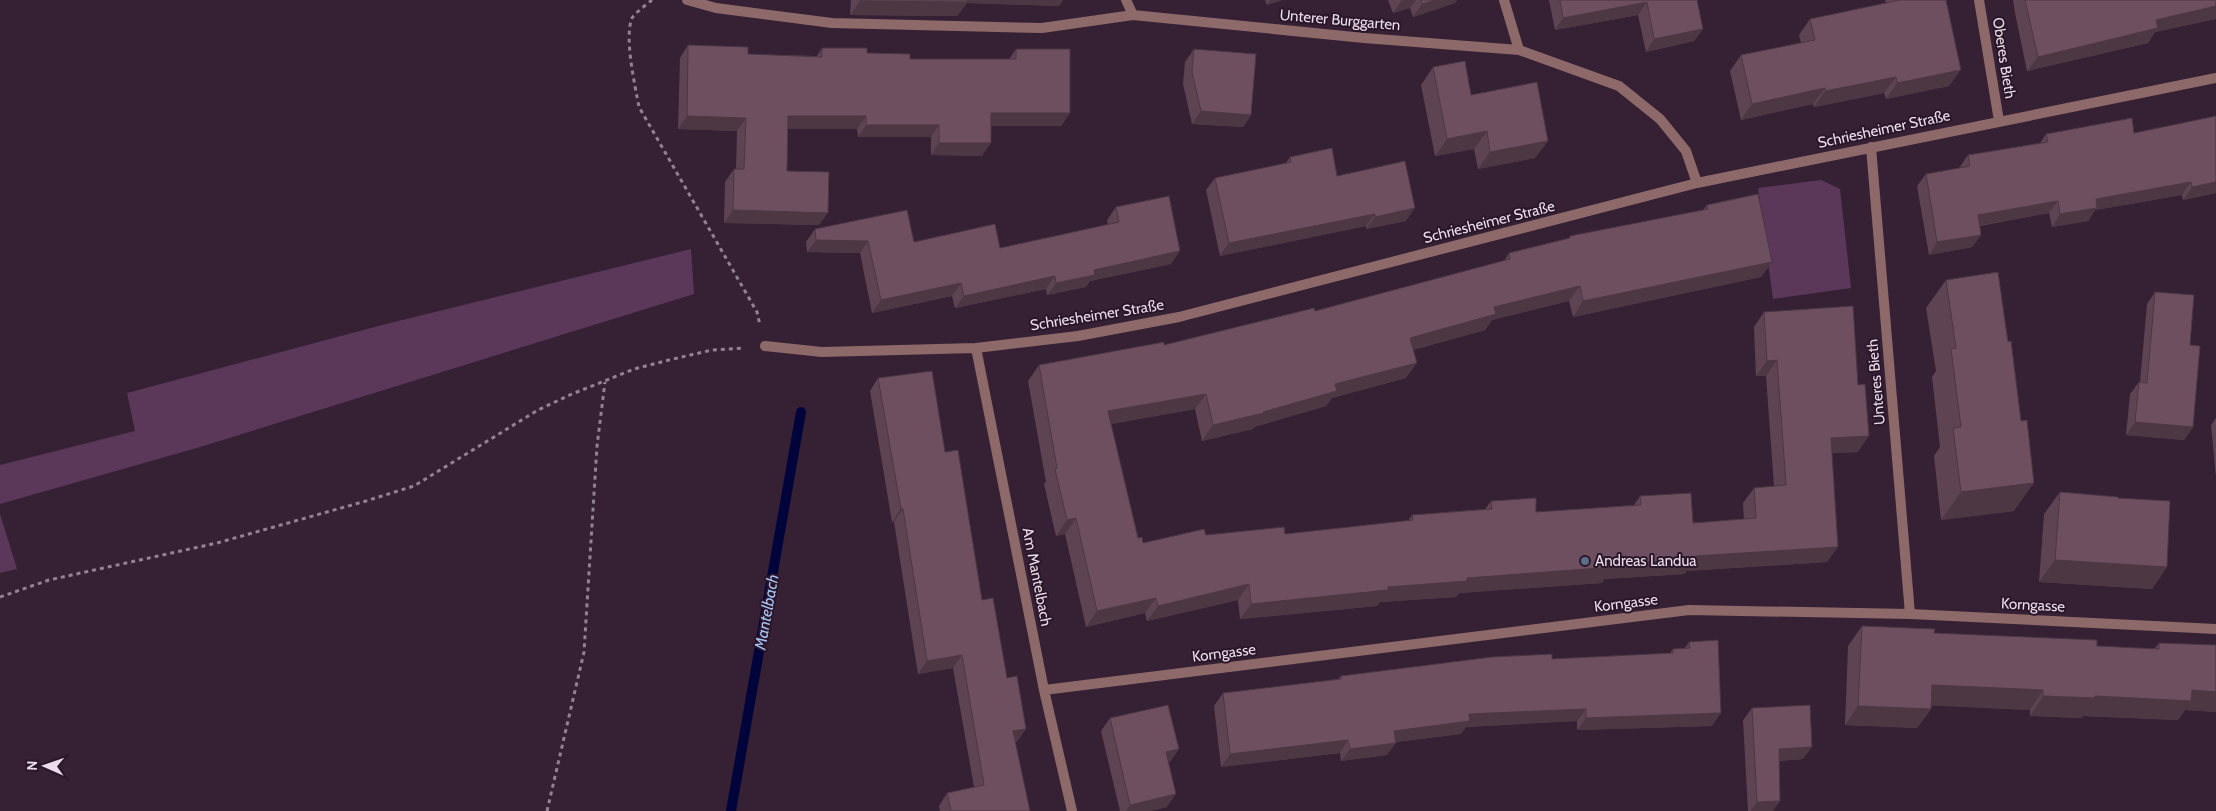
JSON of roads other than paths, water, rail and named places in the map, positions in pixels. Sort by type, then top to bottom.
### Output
[{"type":"street","name":"Unterer Burggarten","points":[[688,0],[716,8],[832,23],[1042,28],[1133,15],[1364,38],[1519,50],[1619,86],[1660,119],[1686,151],[1697,183]]},
{"type":"street","points":[[1126,0],[1133,15]]},
{"type":"street","points":[[1504,0],[1519,50]]},
{"type":"street","name":"Oberes Bieth","points":[[1979,0],[1999,121]]},
{"type":"street","name":"Schriesheimer Straße","points":[[765,346],[822,352],[976,348],[1078,336],[1179,317],[1697,183],[2216,78]]},
{"type":"street","name":"Unteres Bieth","points":[[1872,147],[1910,614]]},
{"type":"street","name":"Am Mantelbach","points":[[976,348],[1044,690],[1072,811]]},
{"type":"street","name":"Korngasse","points":[[1044,690],[1689,610],[1910,614],[2216,629]]},
{"type":"waterway","name":"Mantelbach","points":[[731,811],[801,412]]},
{"type":"place","name":"Andreas Landua","points":[[1585,561]]}]
